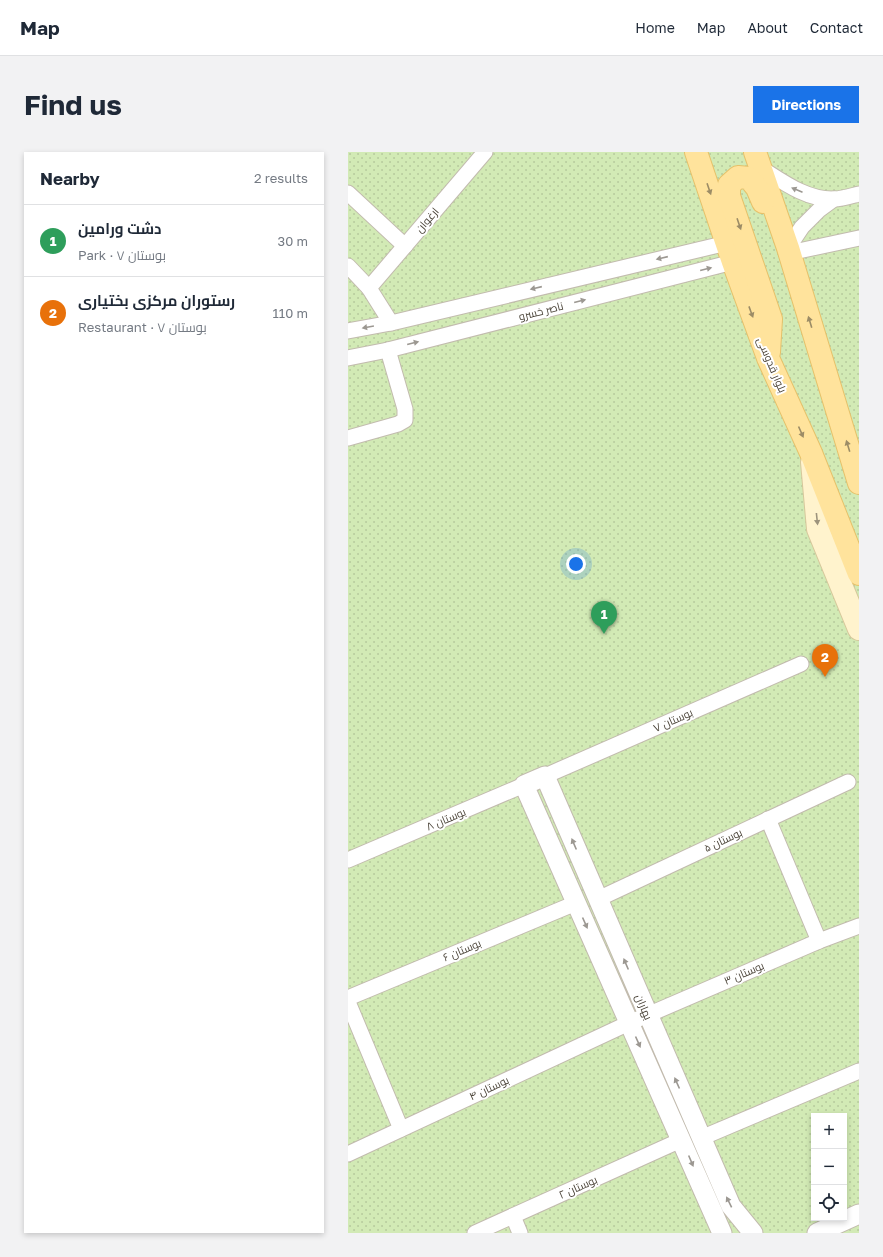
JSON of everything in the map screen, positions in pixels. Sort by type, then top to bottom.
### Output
[{"type":"main road","name":"بلوار قدوسی","points":[[696,152],[768,358],[811,453],[859,574]]},
{"type":"main road","points":[[758,160],[788,251],[858,479]]},
{"type":"main road","points":[[768,358],[772,319],[729,196],[729,185],[738,177],[749,178],[757,188],[770,220],[780,226]]},
{"type":"main road","points":[[811,453],[818,529],[859,629]]},
{"type":"street","name":"ارغوان","points":[[369,288],[485,152]]},
{"type":"street","points":[[758,160],[788,186],[811,196],[834,199],[859,194]]},
{"type":"street","points":[[348,192],[405,246]]},
{"type":"street","points":[[788,251],[802,227],[819,210],[834,199]]},
{"type":"street","points":[[788,251],[859,238]]},
{"type":"street","name":"ناصر خسرو","points":[[348,331],[730,252]]},
{"type":"street","name":"ناصر خسرو","points":[[348,358],[388,350],[730,252]]},
{"type":"street","points":[[348,266],[369,288],[391,323]]},
{"type":"street","points":[[348,438],[398,424],[405,420],[405,409],[388,350]]},
{"type":"street","name":"بوستان ۷","points":[[545,776],[801,664]]},
{"type":"street","name":"بوستان ۸","points":[[348,860],[545,776]]},
{"type":"street","name":"بهاران","points":[[545,776],[731,1206],[753,1233]]},
{"type":"street","name":"بوستان ۵","points":[[598,899],[848,782]]},
{"type":"street","name":"بهاران","points":[[524,785],[722,1233]]},
{"type":"street","points":[[768,819],[819,941]]},
{"type":"street","name":"بوستان ۶","points":[[348,998],[576,903]]},
{"type":"street","name":"بوستان ۳","points":[[629,1022],[819,941],[859,926]]},
{"type":"street","points":[[348,1002],[401,1129]]},
{"type":"street","name":"بوستان ۴","points":[[348,1154],[629,1022]]},
{"type":"street","points":[[701,1138],[859,1070]]},
{"type":"street","name":"بوستان ۲","points":[[475,1233],[681,1140]]},
{"type":"street","points":[[817,1233],[859,1214]]},
{"type":"street","points":[[513,1216],[520,1233]]},
{"type":"green space","points":[[348,152],[859,152],[859,1233],[348,1233]]},
{"type":"place","name":"دشت ورامین","points":[[604,634]]},
{"type":"place","name":"رستوران مرکزی بختیاری","points":[[825,677]]}]
